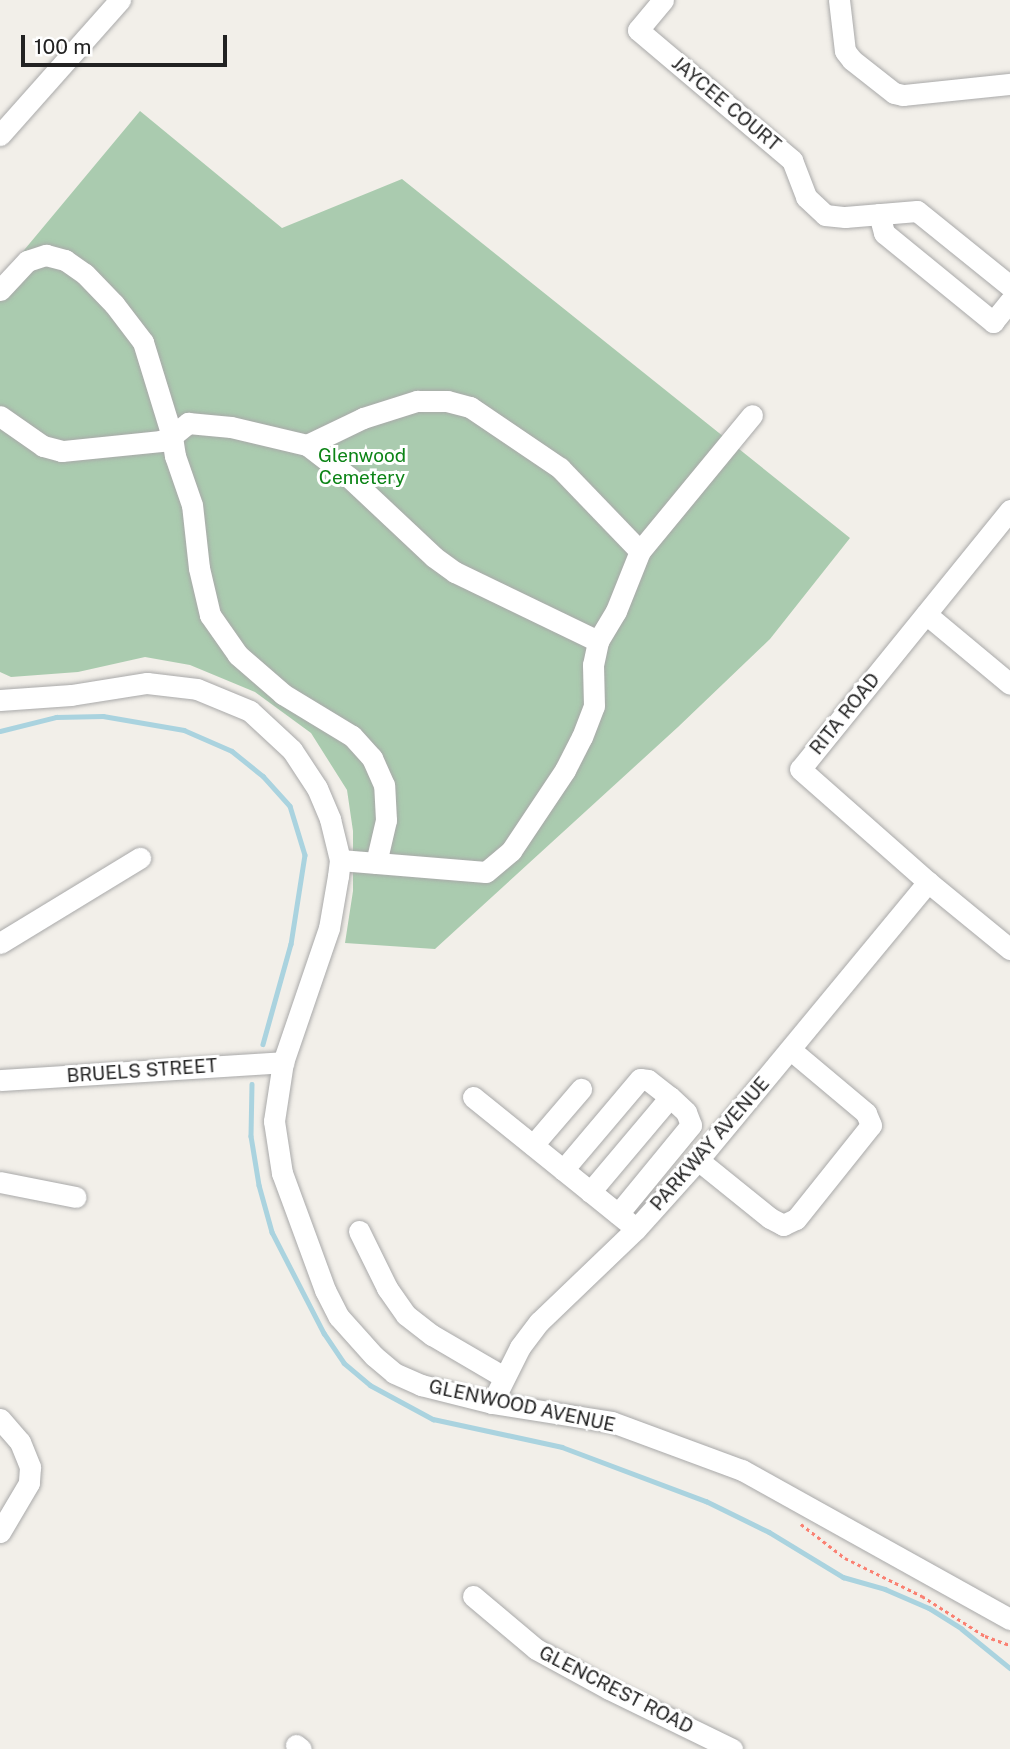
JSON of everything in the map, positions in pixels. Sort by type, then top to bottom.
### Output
[{"type":"street","points":[[0,135],[120,0]]},
{"type":"street","name":"JAYCEE COURT","points":[[663,0],[638,30],[792,160],[806,197],[825,215],[845,217],[917,211],[1010,286]]},
{"type":"street","points":[[839,0],[845,51],[862,69],[894,93],[904,95],[1010,84]]},
{"type":"street","points":[[880,214],[884,233],[993,322],[1010,301]]},
{"type":"street","points":[[0,290],[27,261],[46,255],[65,260],[85,274],[114,304],[144,342],[172,436],[175,456],[192,505],[199,568],[210,615],[238,655],[283,694],[352,736],[372,758],[384,785],[386,820],[376,863]]},
{"type":"street","points":[[307,445],[363,418],[418,401],[447,401],[470,407],[561,468],[639,551]]},
{"type":"street","points":[[340,860],[486,872],[511,851],[565,769],[582,737],[594,706],[593,665],[598,641],[616,611],[639,551],[752,415]]},
{"type":"street","points":[[0,416],[43,446],[62,451],[161,440],[172,436],[188,423],[231,427],[307,445],[350,478],[434,557],[455,572],[598,641]]},
{"type":"street","name":"RITA ROAD","points":[[1010,510],[800,769],[928,882],[1010,949]]},
{"type":"street","points":[[926,614],[1010,684]]},
{"type":"street","name":"GLENWOOD AVENUE","points":[[0,700],[71,695],[147,683],[197,689],[250,711],[292,750],[317,788],[330,819],[340,860],[329,928],[284,1062],[274,1121],[282,1172],[325,1290],[339,1317],[356,1339],[394,1373],[421,1385],[492,1403],[612,1422],[742,1470],[1010,1619]]},
{"type":"street","points":[[0,943],[140,858]]},
{"type":"street","name":"PARKWAY AVENUE","points":[[492,1403],[520,1347],[539,1322],[636,1229],[698,1160],[928,882]]},
{"type":"street","points":[[698,1160],[770,1218],[783,1225],[796,1219],[872,1125],[866,1114],[791,1050]]},
{"type":"street","name":"BRUELS STREET","points":[[0,1080],[284,1062]]},
{"type":"street","points":[[563,1170],[640,1079],[648,1080],[670,1097],[686,1112],[691,1125],[618,1214]]},
{"type":"street","points":[[533,1145],[581,1089]]},
{"type":"street","points":[[473,1097],[636,1229]]},
{"type":"street","points":[[590,1192],[670,1097]]},
{"type":"street","points":[[0,1182],[76,1197]]},
{"type":"street","points":[[359,1231],[387,1288],[406,1315],[432,1335],[504,1377]]},
{"type":"street","points":[[0,1419],[20,1442],[30,1467],[29,1483],[0,1532]]},
{"type":"street","name":"GLENCREST ROAD","points":[[473,1595],[536,1649],[609,1689],[732,1749]]},
{"type":"path","points":[[802,1524],[845,1558],[922,1596],[985,1636],[1010,1645]]},
{"type":"green space","name":"Glenwood Cemetery","points":[[140,111],[282,228],[402,179],[850,538],[770,639],[678,727],[435,949],[345,943],[353,891],[353,831],[347,790],[311,733],[255,692],[190,665],[145,657],[78,672],[11,677],[0,672],[0,279]]},
{"type":"waterway","points":[[0,731],[56,717],[103,716],[184,730],[232,751],[263,776],[290,806],[305,855],[291,944],[263,1044]]},
{"type":"waterway","points":[[252,1084],[251,1136],[259,1185],[272,1232],[324,1333],[344,1363],[370,1385],[433,1419],[562,1447],[706,1501],[769,1532],[843,1577],[885,1589],[929,1608],[962,1629],[1010,1668]]}]
